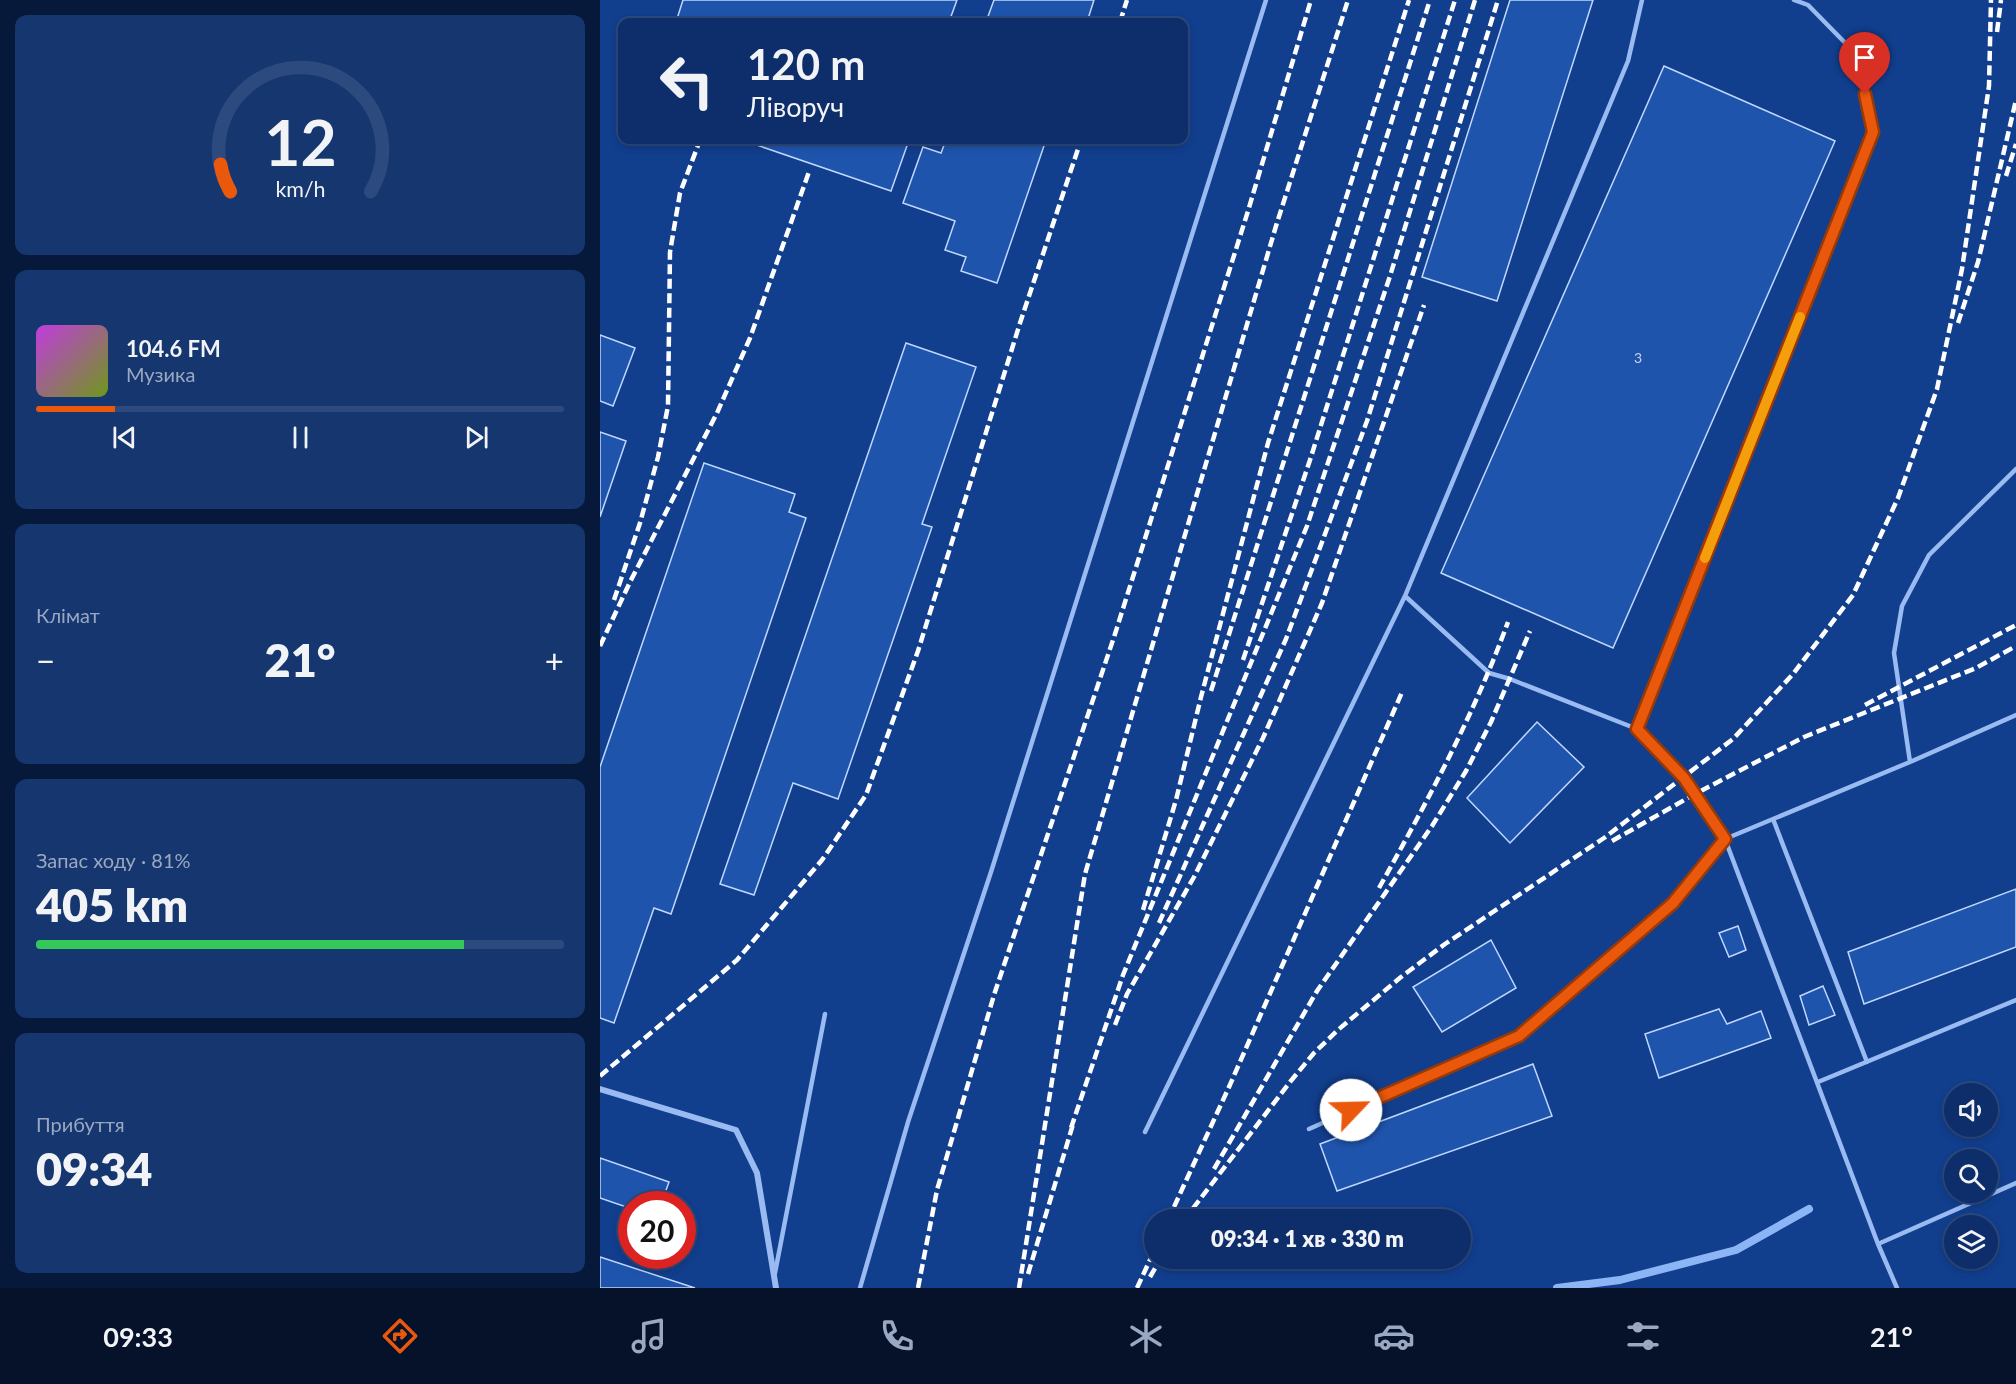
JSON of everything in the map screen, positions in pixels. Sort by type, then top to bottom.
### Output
[{"type":"street","points":[[600,1089],[736,1130],[757,1173],[776,1288]]},
{"type":"lane","points":[[860,1288],[908,1122],[991,872],[1266,0]]},
{"type":"lane","points":[[1145,1132],[1405,596],[1628,61],[1642,0]]},
{"type":"lane","points":[[1637,729],[1873,132],[1857,55],[1809,3],[1794,0]]},
{"type":"lane","points":[[1910,762],[1894,653],[1902,606],[1929,555],[2016,469]]},
{"type":"lane","points":[[1405,596],[1489,672],[1637,729],[1684,778],[1725,839],[1878,1244],[1897,1288]]},
{"type":"lane","points":[[1309,1129],[1519,1036],[1673,903],[1725,839],[2016,715]]},
{"type":"lane","points":[[1773,819],[1867,1062]]},
{"type":"lane","points":[[1818,1082],[2016,1000]]},
{"type":"lane","points":[[775,1275],[825,1014]]},
{"type":"lane","points":[[1878,1244],[2016,1183]]},
{"type":"building","points":[[683,0],[957,0],[950,18],[677,18]]},
{"type":"building","points":[[994,0],[1094,0],[1088,18],[987,18]]},
{"type":"building","points":[[1510,0],[1593,0],[1497,301],[1422,277]]},
{"type":"building","points":[[1664,66],[1835,141],[1613,648],[1441,573]]},
{"type":"building","points":[[754,144],[908,144],[891,191]]},
{"type":"building","points":[[944,144],[1045,144],[997,283],[961,271],[966,257],[945,250],[955,221],[903,203],[923,147],[941,153]]},
{"type":"building","points":[[600,335],[635,348],[613,406],[600,401]]},
{"type":"building","points":[[906,343],[976,367],[922,524],[932,527],[838,799],[793,783],[754,895],[720,884]]},
{"type":"building","points":[[600,432],[626,441],[600,517]]},
{"type":"building","points":[[704,463],[795,494],[789,512],[806,518],[671,914],[654,908],[614,1023],[600,1018],[600,767]]},
{"type":"building","points":[[1537,722],[1584,767],[1510,843],[1467,798]]},
{"type":"building","points":[[2016,889],[2016,947],[1864,1004],[1848,952]]},
{"type":"building","points":[[1738,926],[1746,950],[1729,957],[1719,933]]},
{"type":"building","points":[[1491,940],[1516,988],[1442,1032],[1413,987]]},
{"type":"building","points":[[1823,986],[1835,1015],[1809,1025],[1800,996]]},
{"type":"building","points":[[1719,1009],[1727,1024],[1761,1011],[1771,1038],[1659,1078],[1645,1034]]},
{"type":"building","points":[[1533,1064],[1552,1116],[1337,1191],[1320,1144]]},
{"type":"building","points":[[600,1158],[669,1182],[666,1191],[618,1191],[618,1204],[600,1198]]},
{"type":"building","points":[[600,1257],[618,1263],[618,1269],[637,1269],[695,1288],[600,1288]]},
{"type":"waterway","points":[[1557,1288],[1620,1280],[1736,1250],[1809,1209]]},
{"type":"railway","points":[[1121,18],[1127,0]]},
{"type":"railway","points":[[918,1288],[937,1190],[994,995],[1115,634],[1248,211],[1311,0]]},
{"type":"railway","points":[[1019,1288],[1085,874],[1276,226],[1348,0]]},
{"type":"railway","points":[[1143,910],[1176,800],[1268,443],[1409,0]]},
{"type":"railway","points":[[1211,691],[1430,0]]},
{"type":"railway","points":[[1243,660],[1310,460],[1455,0]]},
{"type":"railway","points":[[1071,1128],[1123,975],[1307,526],[1390,276],[1475,0]]},
{"type":"railway","points":[[1159,923],[1286,639],[1367,421],[1498,0]]},
{"type":"railway","points":[[1192,1209],[1290,1082],[1314,1053],[1339,1029],[1445,944],[1604,838],[1733,739],[1793,674],[1853,595],[1898,498],[1937,389],[1962,269],[1989,86],[1991,0]]},
{"type":"railway","points":[[1997,32],[2001,0]]},
{"type":"railway","points":[[1958,323],[1978,262],[2016,100]]},
{"type":"railway","points":[[614,600],[640,523],[658,457],[668,406],[670,252],[680,193],[698,144]]},
{"type":"railway","points":[[600,1076],[737,960],[822,860],[866,795],[918,651],[1020,323],[1080,144]]},
{"type":"railway","points":[[2006,176],[2016,144]]},
{"type":"railway","points":[[600,646],[630,582],[717,413],[750,338],[810,169]]},
{"type":"railway","points":[[1115,1025],[1127,994],[1194,877],[1263,738],[1322,603],[1424,305]]},
{"type":"railway","points":[[1379,888],[1432,791],[1465,724],[1508,622]]},
{"type":"railway","points":[[1865,705],[2016,625]]},
{"type":"railway","points":[[1214,1169],[1317,991],[1432,826],[1466,771],[1491,722],[1530,631]]},
{"type":"railway","points":[[1612,841],[1804,737],[1976,668],[2016,646]]},
{"type":"railway","points":[[1173,1209],[1403,690]]},
{"type":"railway","points":[[1028,1274],[1074,1121]]},
{"type":"railway","points":[[1137,1288],[1146,1269]]},
{"type":"railway","points":[[1150,1277],[1155,1269]]},
{"type":"slow traffic","points":[[1705,558],[1800,317]]},
{"type":"route","points":[[1351,1110],[1519,1036],[1673,903],[1725,839],[1684,778],[1637,729],[1873,132],[1865,94]]}]
